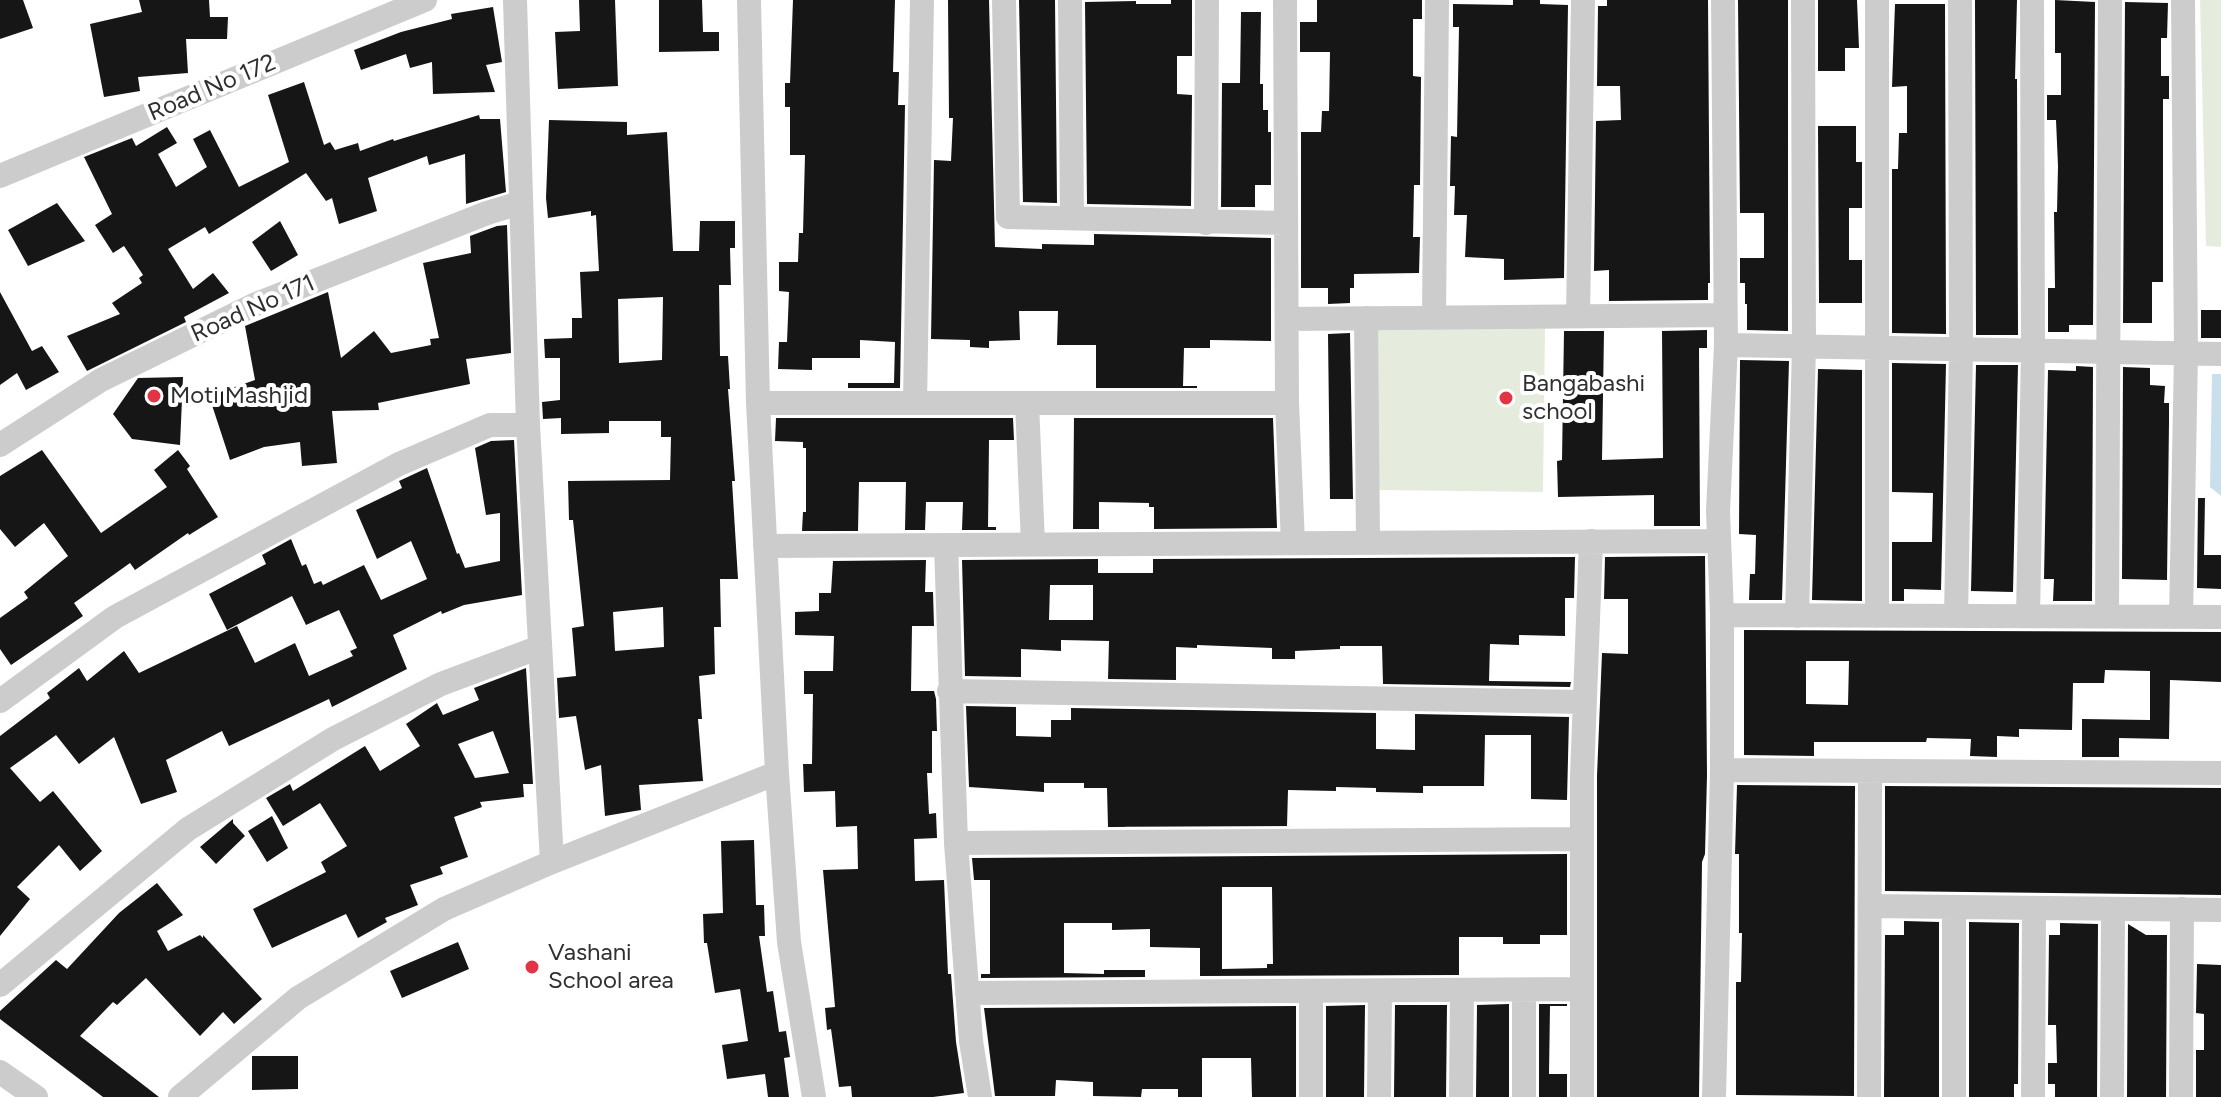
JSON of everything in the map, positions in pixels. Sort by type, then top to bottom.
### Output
[{"type":"street","points":[[363,26],[367,0]]},
{"type":"street","name":"Road No 172","points":[[0,176],[425,0]]},
{"type":"street","points":[[515,0],[528,425],[552,862]]},
{"type":"street","points":[[749,0],[758,403],[777,773],[789,942],[814,1097]]},
{"type":"street","points":[[915,403],[922,0]]},
{"type":"street","points":[[1004,0],[1008,217],[1286,223]]},
{"type":"street","points":[[1070,0],[1072,218]]},
{"type":"street","points":[[1206,223],[1207,0]]},
{"type":"street","points":[[1285,0],[1287,403],[1293,543]]},
{"type":"street","points":[[1434,317],[1437,0]]},
{"type":"street","points":[[1578,316],[1583,0]]},
{"type":"street","points":[[1714,1097],[1722,770],[1718,511],[1726,345],[1723,0]]},
{"type":"street","points":[[1797,616],[1804,346],[1803,0]]},
{"type":"street","points":[[1877,0],[1877,616]]},
{"type":"street","points":[[1956,616],[1961,350],[1960,0]]},
{"type":"street","points":[[2028,616],[2033,351],[2032,0]]},
{"type":"street","points":[[2107,616],[2110,0]]},
{"type":"street","points":[[2181,617],[2186,353],[2183,0]]},
{"type":"street","name":"Road No 171","points":[[0,445],[101,380],[254,305],[487,213],[520,203]]},
{"type":"street","points":[[1287,319],[1725,315]]},
{"type":"street","points":[[1366,318],[1368,542]]},
{"type":"street","points":[[1726,345],[2221,354]]},
{"type":"street","points":[[758,403],[1287,403]]},
{"type":"street","points":[[1027,403],[1033,544]]},
{"type":"street","points":[[0,701],[115,617],[399,464],[490,425],[528,425]]},
{"type":"street","points":[[1582,1097],[1583,702],[1591,541]]},
{"type":"street","points":[[765,546],[1719,541]]},
{"type":"street","points":[[946,545],[956,843],[971,1041],[980,1097]]},
{"type":"street","points":[[1722,615],[2221,617]]},
{"type":"street","points":[[0,985],[188,829],[333,739],[427,691],[540,647]]},
{"type":"street","points":[[949,691],[1583,702]]},
{"type":"street","points":[[1722,770],[2221,773]]},
{"type":"street","points":[[180,1097],[298,998],[444,909],[552,862],[777,773]]},
{"type":"street","points":[[1869,1097],[1870,780]]},
{"type":"street","points":[[956,843],[1582,839]]},
{"type":"street","points":[[1870,906],[2221,910]]},
{"type":"street","points":[[1954,907],[1954,1097]]},
{"type":"street","points":[[2033,1097],[2034,909]]},
{"type":"street","points":[[2112,1097],[2113,909]]},
{"type":"street","points":[[2181,1097],[2182,909]]},
{"type":"street","points":[[967,993],[1582,989]]},
{"type":"street","points":[[1461,1097],[1462,990]]},
{"type":"street","points":[[1524,990],[1524,1097]]},
{"type":"street","points":[[1311,991],[1311,1097]]},
{"type":"street","points":[[1379,1097],[1380,991]]},
{"type":"street","points":[[0,1072],[36,1097]]},
{"type":"green space","points":[[2200,0],[2221,0],[2221,247],[2206,246]]},
{"type":"green space","points":[[1376,325],[1545,327],[1543,492],[1374,490]]},
{"type":"water","points":[[2212,374],[2221,374],[2221,496],[2210,487]]},
{"type":"building","points":[[0,0],[23,0],[33,28],[0,39]]},
{"type":"building","points":[[139,0],[209,0],[210,17],[228,17],[227,39],[186,39],[188,73],[138,77],[140,91],[104,97],[90,24],[142,12]]},
{"type":"building","points":[[579,0],[615,0],[618,86],[558,89],[555,32],[580,31]]},
{"type":"building","points":[[659,0],[702,0],[703,32],[719,32],[719,51],[659,52]]},
{"type":"building","points":[[793,0],[895,0],[893,72],[899,72],[898,105],[905,105],[900,388],[848,388],[848,383],[894,383],[895,342],[860,340],[860,358],[812,358],[812,370],[778,369],[779,342],[787,342],[789,292],[779,291],[779,262],[798,262],[799,233],[803,233],[805,155],[790,155],[790,107],[785,107],[785,83],[790,83]]},
{"type":"building","points":[[948,0],[989,0],[995,247],[1042,249],[1042,244],[1094,245],[1094,234],[1271,238],[1271,341],[1210,340],[1210,348],[1184,348],[1183,386],[1197,388],[1096,388],[1096,345],[1057,345],[1058,311],[1019,311],[1020,340],[989,341],[989,348],[970,347],[970,340],[931,339],[934,160],[951,161],[953,118],[949,118]]},
{"type":"building","points":[[1019,0],[1055,0],[1057,203],[1023,202]]},
{"type":"building","points":[[1171,0],[1192,0],[1192,56],[1177,56],[1177,94],[1192,95],[1191,206],[1087,204],[1085,2],[1171,4]]},
{"type":"building","points":[[1317,0],[1422,0],[1422,19],[1413,19],[1413,76],[1421,77],[1420,185],[1414,185],[1413,237],[1420,237],[1419,273],[1354,274],[1350,303],[1328,304],[1328,288],[1301,288],[1301,132],[1321,132],[1322,111],[1329,111],[1330,52],[1300,52],[1300,22],[1317,22]]},
{"type":"building","points":[[1513,0],[1540,0],[1540,4],[1568,5],[1564,278],[1504,280],[1504,259],[1465,257],[1467,215],[1454,215],[1455,186],[1450,186],[1451,136],[1457,137],[1459,27],[1453,27],[1453,4],[1513,5]]},
{"type":"building","points":[[1607,0],[1708,0],[1708,300],[1609,301],[1609,270],[1594,271],[1596,121],[1621,120],[1620,86],[1597,86],[1598,6],[1607,6]]},
{"type":"building","points":[[1738,0],[1788,0],[1788,331],[1747,330],[1745,283],[1740,283],[1740,258],[1764,258],[1764,213],[1740,213]]},
{"type":"building","points":[[1818,0],[1857,0],[1859,48],[1845,48],[1845,71],[1818,71]]},
{"type":"building","points":[[1975,0],[2017,0],[2018,335],[1976,335]]},
{"type":"building","points":[[2055,0],[2095,2],[2093,325],[2069,325],[2069,332],[2048,332],[2048,288],[2055,288],[2054,212],[2057,212],[2058,166],[2056,120],[2047,120],[2047,95],[2061,95],[2061,53],[2055,53]]},
{"type":"building","points":[[2125,2],[2168,3],[2167,38],[2161,38],[2161,76],[2169,76],[2169,99],[2163,99],[2163,282],[2152,282],[2152,323],[2123,323]]},
{"type":"building","points":[[1895,4],[1945,4],[1946,334],[1892,333],[1892,169],[1898,169],[1899,133],[1907,133],[1907,86],[1892,87]]},
{"type":"building","points":[[493,7],[502,62],[486,65],[495,92],[433,94],[432,62],[410,68],[406,54],[361,70],[354,50],[401,32],[452,19],[451,14]]},
{"type":"building","points":[[1241,12],[1261,12],[1260,84],[1263,84],[1263,110],[1268,110],[1268,132],[1271,132],[1271,185],[1255,185],[1255,207],[1221,207],[1222,83],[1240,83]]},
{"type":"building","points":[[304,82],[324,145],[330,142],[335,150],[358,143],[360,151],[479,115],[480,119],[500,119],[506,192],[466,204],[465,154],[429,165],[427,156],[368,178],[377,211],[339,224],[332,198],[326,201],[306,173],[209,234],[205,227],[168,249],[193,289],[213,273],[229,293],[184,317],[186,322],[87,371],[67,336],[120,314],[112,303],[142,283],[139,278],[143,275],[124,246],[113,253],[95,225],[112,214],[84,157],[132,138],[136,146],[167,127],[177,143],[158,154],[176,187],[207,167],[193,139],[210,130],[239,187],[289,162],[268,95]]},
{"type":"building","points":[[549,120],[627,122],[627,135],[667,132],[673,251],[699,251],[700,221],[735,221],[735,248],[730,248],[731,285],[719,285],[720,356],[728,356],[738,579],[720,579],[721,627],[714,627],[715,674],[699,676],[702,719],[698,719],[703,781],[639,785],[641,810],[605,816],[601,765],[585,770],[576,716],[559,718],[557,678],[576,676],[572,628],[584,626],[573,520],[569,520],[568,481],[670,480],[671,437],[661,437],[661,421],[609,421],[609,433],[561,434],[561,418],[543,419],[542,402],[560,400],[560,358],[545,358],[544,339],[572,338],[572,318],[582,318],[580,272],[599,271],[596,215],[591,216],[591,211],[548,218]],"holes":[[[663,297],[662,360],[619,363],[618,299]],[[663,607],[664,647],[615,651],[613,612]]]},
{"type":"building","points":[[1818,126],[1856,126],[1856,162],[1862,162],[1862,208],[1849,208],[1849,260],[1862,260],[1862,303],[1819,303]]},
{"type":"building","points":[[57,203],[85,241],[28,266],[8,230]]},
{"type":"building","points":[[280,221],[298,255],[271,271],[252,242]]},
{"type":"building","points":[[507,225],[511,353],[466,359],[470,384],[378,403],[379,410],[332,411],[337,463],[302,466],[300,442],[264,447],[230,460],[209,396],[255,380],[245,326],[328,292],[341,358],[374,331],[391,353],[431,345],[430,339],[439,338],[423,263],[471,253],[470,236]]},
{"type":"building","points":[[0,292],[32,351],[42,346],[59,372],[26,390],[17,373],[0,385]]},
{"type":"building","points":[[2201,310],[2221,310],[2221,338],[2201,338]]},
{"type":"building","points":[[1707,330],[1707,348],[1699,348],[1700,526],[1654,526],[1654,495],[1558,497],[1557,461],[1562,460],[1564,331],[1604,331],[1602,460],[1663,458],[1662,331]]},
{"type":"building","points":[[1350,333],[1353,499],[1330,499],[1328,334]]},
{"type":"building","points":[[1740,360],[1789,361],[1782,600],[1749,600],[1750,574],[1755,574],[1756,535],[1739,534]]},
{"type":"building","points":[[1892,363],[1946,364],[1941,590],[1904,589],[1904,601],[1892,601],[1892,542],[1932,542],[1933,493],[1892,492]]},
{"type":"building","points":[[1976,365],[2018,365],[2013,592],[1971,591]]},
{"type":"building","points":[[2076,366],[2093,367],[2092,601],[2053,601],[2054,579],[2044,579],[2048,370],[2076,371]]},
{"type":"building","points":[[2123,367],[2150,368],[2150,385],[2165,386],[2164,403],[2169,403],[2167,580],[2122,579]]},
{"type":"building","points":[[1818,369],[1862,370],[1862,601],[1812,600]]},
{"type":"building","name":"Moti Mashjid","points":[[183,377],[180,445],[132,439],[113,414],[138,378]]},
{"type":"building","points":[[776,418],[1013,418],[1014,440],[989,440],[988,527],[996,527],[996,530],[962,530],[963,502],[926,502],[925,530],[905,530],[906,482],[859,482],[858,531],[802,531],[803,512],[806,512],[806,448],[803,448],[803,442],[775,441]]},
{"type":"building","points":[[1074,418],[1273,418],[1277,528],[1154,529],[1154,507],[1149,507],[1149,503],[1099,502],[1099,529],[1073,529]]},
{"type":"building","points":[[514,440],[522,595],[464,605],[442,614],[441,611],[393,635],[407,669],[332,707],[329,699],[229,746],[222,731],[166,760],[177,792],[141,804],[114,737],[79,764],[56,735],[10,768],[40,802],[53,791],[102,851],[80,871],[59,845],[17,887],[30,899],[0,936],[0,736],[50,698],[47,693],[79,668],[87,681],[124,651],[139,673],[237,626],[255,663],[295,643],[309,676],[353,656],[350,651],[357,648],[339,610],[306,625],[292,596],[227,630],[209,594],[266,564],[262,555],[291,539],[302,566],[306,564],[314,584],[321,581],[323,585],[364,565],[381,600],[427,579],[411,541],[377,559],[356,510],[402,488],[399,481],[427,468],[457,554],[465,568],[500,561],[500,513],[486,515],[475,448],[491,441]]},
{"type":"building","points":[[42,450],[101,533],[167,487],[154,470],[178,450],[218,517],[188,533],[135,570],[130,563],[74,603],[83,616],[11,665],[0,649],[0,618],[28,598],[24,592],[68,556],[44,523],[15,547],[0,529],[0,476]]},
{"type":"building","points":[[2198,498],[2205,498],[2204,555],[2221,555],[2221,589],[2197,588]]},
{"type":"building","points":[[1705,556],[1707,775],[1705,854],[1702,862],[1699,1097],[1597,1097],[1597,776],[1602,653],[1628,654],[1628,599],[1604,599],[1605,557]]},
{"type":"building","points":[[1575,557],[1574,598],[1565,598],[1565,636],[1519,635],[1519,645],[1490,644],[1489,681],[1571,682],[1570,687],[1383,684],[1382,646],[1340,646],[1340,649],[1295,651],[1295,659],[1272,659],[1272,648],[1176,647],[1176,680],[1108,679],[1109,641],[1061,640],[1061,651],[1021,649],[1021,677],[965,676],[962,560],[1098,559],[1098,573],[1153,573],[1153,559]],"holes":[[[1050,585],[1093,585],[1093,620],[1049,620]]]},
{"type":"building","points":[[926,560],[925,592],[933,592],[934,626],[912,626],[911,691],[934,691],[936,699],[937,731],[932,731],[932,773],[927,773],[929,814],[936,813],[937,838],[914,839],[915,881],[944,880],[948,974],[951,974],[956,1042],[964,1093],[933,1097],[852,1097],[851,1086],[839,1087],[831,1029],[827,1030],[825,1008],[835,1007],[823,870],[858,869],[857,826],[836,827],[835,791],[804,792],[803,764],[812,764],[813,694],[804,694],[804,671],[833,671],[834,636],[795,635],[795,612],[819,611],[819,593],[831,593],[833,561]]},
{"type":"building","points":[[1744,630],[2221,632],[2221,682],[2170,680],[2169,739],[2119,738],[2119,757],[2082,757],[2082,719],[2150,720],[2150,671],[2105,670],[2104,683],[2073,683],[2072,730],[2019,729],[2019,737],[1997,736],[1997,757],[1970,756],[1971,739],[1927,738],[1926,742],[1814,742],[1814,756],[1744,755]],"holes":[[[1806,661],[1849,661],[1848,705],[1806,704]]]},
{"type":"building","points":[[526,668],[533,784],[523,784],[524,797],[480,802],[482,807],[454,817],[468,857],[440,867],[443,874],[410,885],[418,905],[385,918],[387,922],[358,938],[346,914],[272,948],[253,909],[326,872],[321,862],[347,846],[320,803],[283,826],[266,798],[290,784],[293,791],[365,746],[380,771],[420,746],[406,724],[437,703],[443,715],[479,700],[474,688]],"holes":[[[493,731],[509,773],[475,778],[458,744]]]},
{"type":"building","points":[[966,706],[1016,707],[1016,736],[1051,737],[1051,720],[1071,720],[1071,708],[1376,713],[1376,749],[1415,750],[1415,714],[1569,717],[1567,800],[1531,799],[1531,735],[1485,735],[1484,786],[1423,786],[1423,793],[1336,787],[1336,791],[1288,790],[1287,826],[1299,826],[1108,827],[1107,788],[1084,788],[1084,783],[1044,783],[1044,792],[969,787]]},
{"type":"building","points":[[1737,785],[1855,786],[1854,1096],[1736,1095],[1736,982],[1741,982],[1742,933],[1739,933],[1739,854],[1735,854]]},
{"type":"building","points":[[1885,786],[2221,788],[2221,895],[1885,891]]},
{"type":"building","points":[[272,816],[288,848],[267,862],[248,831]]},
{"type":"building","points":[[233,819],[245,836],[216,864],[200,847]]},
{"type":"building","points":[[754,840],[756,905],[764,905],[765,936],[759,936],[767,992],[773,991],[779,1032],[786,1031],[790,1057],[784,1058],[789,1097],[768,1097],[765,1074],[727,1079],[722,1045],[748,1041],[740,989],[715,993],[707,943],[704,943],[703,914],[723,913],[721,841]]},
{"type":"building","points":[[1567,854],[1567,935],[1540,935],[1540,944],[1503,944],[1503,937],[1459,937],[1459,975],[1200,976],[1200,948],[1150,947],[1150,929],[1112,930],[1112,923],[1064,923],[1064,973],[1104,974],[1104,970],[1145,970],[1145,977],[981,978],[981,974],[990,974],[990,880],[974,880],[972,858]],"holes":[[[1222,887],[1272,887],[1273,964],[1267,964],[1267,968],[1222,969]]]},
{"type":"building","points":[[157,883],[183,915],[157,931],[168,951],[200,935],[203,938],[203,935],[262,999],[234,1024],[223,1012],[200,1036],[146,978],[117,1005],[113,1002],[80,1036],[159,1097],[103,1097],[0,1019],[0,1011],[56,960],[67,969],[119,913]]},
{"type":"building","points":[[1904,921],[1939,922],[1939,1097],[1884,1097],[1885,935],[1904,935]]},
{"type":"building","points":[[1969,922],[2019,923],[2018,1084],[2014,1084],[2014,1097],[1969,1097]]},
{"type":"building","points":[[2060,923],[2098,924],[2097,1097],[2055,1097],[2055,1084],[2048,1084],[2048,1063],[2057,1063],[2056,1025],[2048,1025],[2049,935],[2060,935]]},
{"type":"building","points":[[2128,924],[2146,935],[2167,935],[2166,1097],[2127,1097]]},
{"type":"building","points":[[458,942],[469,969],[402,998],[390,971]]},
{"type":"building","points":[[2197,964],[2221,965],[2221,1097],[2196,1097],[2196,1050],[2204,1050],[2204,1014],[2196,1013]]},
{"type":"building","points":[[1509,1004],[1509,1097],[1476,1097],[1477,1005]]},
{"type":"building","points":[[1539,1004],[1567,1004],[1550,1006],[1549,1074],[1567,1074],[1567,1097],[1539,1097]]},
{"type":"building","points":[[1365,1005],[1364,1097],[1326,1097],[1326,1006]]},
{"type":"building","points":[[1395,1005],[1447,1005],[1446,1097],[1394,1097]]},
{"type":"building","points":[[1296,1006],[1296,1097],[1252,1097],[1251,1058],[1202,1058],[1202,1097],[1178,1097],[1178,1089],[1142,1089],[1141,1097],[1093,1096],[1093,1082],[1056,1080],[1055,1096],[995,1096],[984,1008]]},
{"type":"building","points":[[252,1056],[298,1056],[298,1089],[252,1090]]},
{"type":"place","name":"Moti Mashjid","points":[[154,396]]},
{"type":"place","name":"Bangabashi school","points":[[1506,398]]},
{"type":"place","name":"Vashani School area","points":[[532,967]]}]
